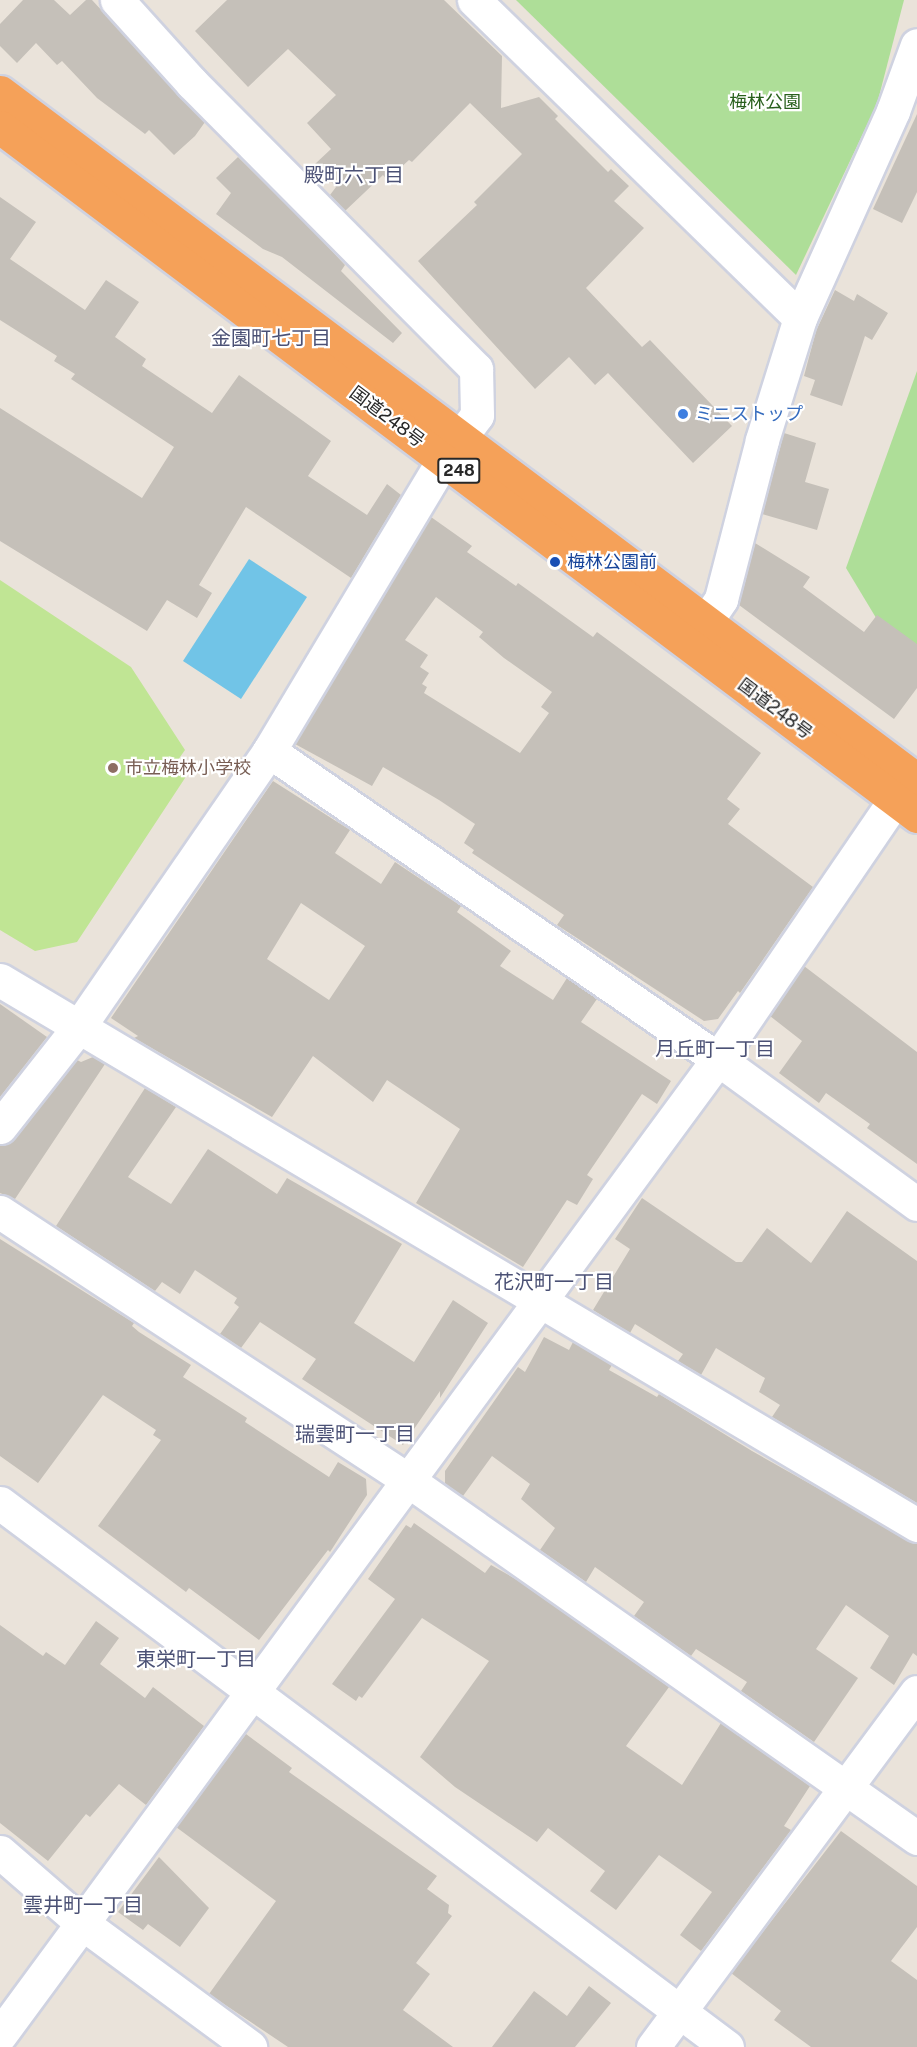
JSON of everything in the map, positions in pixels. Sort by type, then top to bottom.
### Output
[{"type":"highway","name":"国道248号","points":[[0,92],[452,447],[910,799]]},
{"type":"highway","name":"国道248号","points":[[0,127],[705,623],[910,799]]},
{"type":"street","points":[[0,1127],[78,1028],[269,751],[452,447],[477,416],[476,369],[192,83],[117,0]]},
{"type":"street","points":[[474,0],[800,318]]},
{"type":"street","points":[[705,623],[721,599],[762,440],[800,318],[893,111],[917,45]]},
{"type":"street","points":[[269,751],[718,1059],[917,1204]]},
{"type":"street","points":[[0,2034],[910,799]]},
{"type":"street","points":[[0,980],[917,1525]]},
{"type":"street","points":[[0,1212],[408,1481],[917,1838]]},
{"type":"street","points":[[0,1503],[254,1690],[727,2047]]},
{"type":"street","points":[[653,2047],[917,1692]]},
{"type":"street","points":[[0,1852],[82,1923],[250,2047]]},
{"type":"green space","name":"梅林公園","points":[[516,0],[904,0],[877,104],[796,275]]},
{"type":"green space","points":[[917,371],[917,658],[899,656],[846,568]]},
{"type":"green space","points":[[0,580],[131,667],[185,750],[173,767],[187,775],[77,942],[35,951],[0,930]]},
{"type":"water","points":[[249,559],[307,597],[241,699],[183,661]]},
{"type":"building","points":[[23,0],[54,0],[70,15],[86,0],[92,0],[205,122],[195,136],[174,155],[149,130],[145,134],[97,98],[62,61],[57,65],[36,43],[17,63],[0,46],[0,24]]},
{"type":"building","points":[[227,0],[444,0],[502,56],[501,108],[539,97],[558,116],[555,119],[608,172],[611,169],[629,186],[614,201],[644,228],[586,288],[642,347],[650,340],[732,426],[693,463],[608,373],[595,385],[569,357],[535,389],[418,261],[477,205],[474,202],[522,154],[470,103],[412,162],[409,160],[387,180],[383,175],[345,211],[330,195],[336,187],[315,164],[331,149],[307,123],[336,95],[288,49],[248,87],[195,31]]},
{"type":"building","points":[[917,114],[917,192],[902,223],[873,209]]},
{"type":"building","points":[[238,157],[318,236],[345,265],[341,271],[402,333],[393,343],[282,257],[263,249],[216,214],[231,193],[216,178]]},
{"type":"building","points":[[0,197],[36,222],[10,259],[85,310],[106,280],[139,302],[115,337],[146,359],[142,366],[212,413],[239,375],[331,441],[308,476],[367,515],[387,484],[401,495],[351,578],[246,507],[199,585],[212,593],[197,618],[167,600],[147,631],[0,541],[0,408],[142,498],[174,447],[71,379],[75,374],[54,361],[57,356],[0,320]]},
{"type":"building","points":[[835,290],[854,301],[857,294],[888,313],[872,340],[865,336],[842,406],[810,395],[815,380],[804,376],[816,331]]},
{"type":"building","points":[[784,433],[816,443],[805,482],[829,489],[817,530],[762,514]]},
{"type":"building","points":[[431,517],[472,546],[467,552],[516,586],[518,583],[593,637],[597,632],[761,753],[727,799],[740,809],[728,824],[813,887],[740,993],[738,991],[718,1019],[704,1021],[557,925],[564,915],[472,853],[474,850],[464,843],[475,824],[383,767],[372,786],[295,744]],"holes":[[[436,597],[483,632],[479,637],[552,692],[541,707],[549,713],[520,753],[424,693],[427,687],[422,684],[429,673],[420,667],[428,655],[405,640]]]},
{"type":"building","points":[[755,543],[810,577],[803,587],[864,632],[877,615],[917,644],[917,688],[894,719],[739,605]]},
{"type":"building","points":[[273,781],[350,830],[335,853],[381,884],[395,862],[461,906],[457,912],[511,951],[500,966],[553,1000],[567,978],[597,999],[581,1022],[671,1081],[657,1104],[642,1094],[587,1175],[593,1179],[577,1205],[567,1200],[523,1267],[416,1203],[460,1129],[387,1080],[373,1102],[313,1056],[272,1117],[134,1038],[138,1036],[111,1018]],"holes":[[[301,903],[365,946],[329,1000],[267,959]]]},
{"type":"building","points":[[804,966],[917,1052],[917,1164],[867,1128],[870,1124],[826,1093],[819,1103],[779,1073],[802,1041],[770,1016]]},
{"type":"building","points":[[0,1004],[47,1037],[0,1097]]},
{"type":"building","points":[[93,1057],[105,1064],[15,1199],[0,1193],[0,1145],[15,1139],[77,1060],[81,1062]]},
{"type":"building","points":[[145,1088],[176,1107],[128,1177],[171,1204],[208,1149],[277,1194],[287,1178],[402,1244],[354,1323],[414,1362],[453,1300],[488,1323],[440,1398],[440,1391],[403,1445],[302,1379],[316,1359],[260,1322],[241,1348],[220,1334],[239,1307],[234,1303],[237,1298],[195,1270],[180,1294],[162,1282],[155,1291],[56,1226]]},
{"type":"building","points":[[642,1198],[736,1262],[742,1262],[767,1228],[811,1263],[847,1211],[917,1261],[917,1503],[772,1417],[780,1405],[759,1392],[765,1378],[716,1348],[701,1375],[678,1361],[683,1354],[635,1324],[630,1333],[593,1310],[630,1249],[615,1239]]},
{"type":"building","points":[[0,1239],[134,1323],[132,1326],[139,1332],[191,1365],[183,1377],[247,1418],[245,1422],[329,1477],[338,1462],[366,1479],[367,1495],[330,1552],[328,1550],[259,1640],[189,1588],[186,1592],[98,1526],[161,1440],[153,1435],[156,1430],[103,1395],[38,1483],[0,1456]]},
{"type":"building","points":[[544,1337],[569,1350],[573,1342],[612,1365],[609,1370],[657,1397],[659,1394],[752,1451],[917,1544],[917,1656],[913,1653],[894,1685],[870,1668],[889,1636],[846,1605],[816,1649],[858,1678],[814,1742],[741,1691],[747,1682],[696,1649],[691,1656],[634,1616],[644,1602],[595,1567],[586,1582],[540,1550],[555,1528],[521,1499],[530,1484],[492,1456],[463,1496],[445,1484],[445,1471],[518,1367],[525,1372]]},
{"type":"building","points":[[414,1523],[485,1573],[491,1565],[519,1581],[669,1687],[626,1746],[682,1785],[721,1723],[810,1786],[784,1826],[791,1830],[701,1951],[680,1935],[712,1892],[659,1855],[616,1910],[590,1891],[605,1871],[548,1828],[537,1842],[455,1787],[420,1757],[489,1661],[422,1618],[362,1698],[359,1696],[356,1701],[332,1684],[395,1599],[368,1579],[406,1525],[411,1528]]},
{"type":"building","points":[[96,1621],[119,1638],[100,1664],[145,1698],[153,1687],[204,1726],[146,1805],[119,1784],[90,1817],[86,1814],[48,1861],[0,1823],[0,1625],[43,1656],[46,1652],[65,1665]]},
{"type":"building","points":[[246,1734],[292,1768],[289,1772],[437,1876],[427,1889],[449,1905],[448,1913],[452,1916],[416,1963],[430,1974],[403,2010],[453,2047],[288,2047],[209,1994],[276,1901],[176,1827]]},
{"type":"building","points":[[841,1831],[917,1886],[917,1927],[891,1961],[917,1980],[917,2047],[811,2047],[774,2020],[781,2011],[731,1973]]},
{"type":"building","points":[[159,1857],[209,1908],[180,1947],[148,1924],[143,1930],[118,1912]]},
{"type":"building","points":[[589,1986],[611,2003],[575,2047],[492,2047],[534,1991],[567,2016]]},
{"type":"place","name":"ミニストップ","points":[[683,414]]},
{"type":"place","name":"梅林公園前","points":[[555,562]]},
{"type":"place","name":"市立梅林小学校","points":[[113,768]]},
{"type":"district","name":"殿町六丁目","points":[[354,175]]},
{"type":"district","name":"金園町七丁目","points":[[271,338]]},
{"type":"district","name":"月丘町一丁目","points":[[715,1049]]},
{"type":"district","name":"花沢町一丁目","points":[[554,1282]]},
{"type":"district","name":"瑞雲町一丁目","points":[[355,1434]]},
{"type":"district","name":"東栄町一丁目","points":[[196,1659]]},
{"type":"district","name":"雲井町一丁目","points":[[83,1905]]}]
